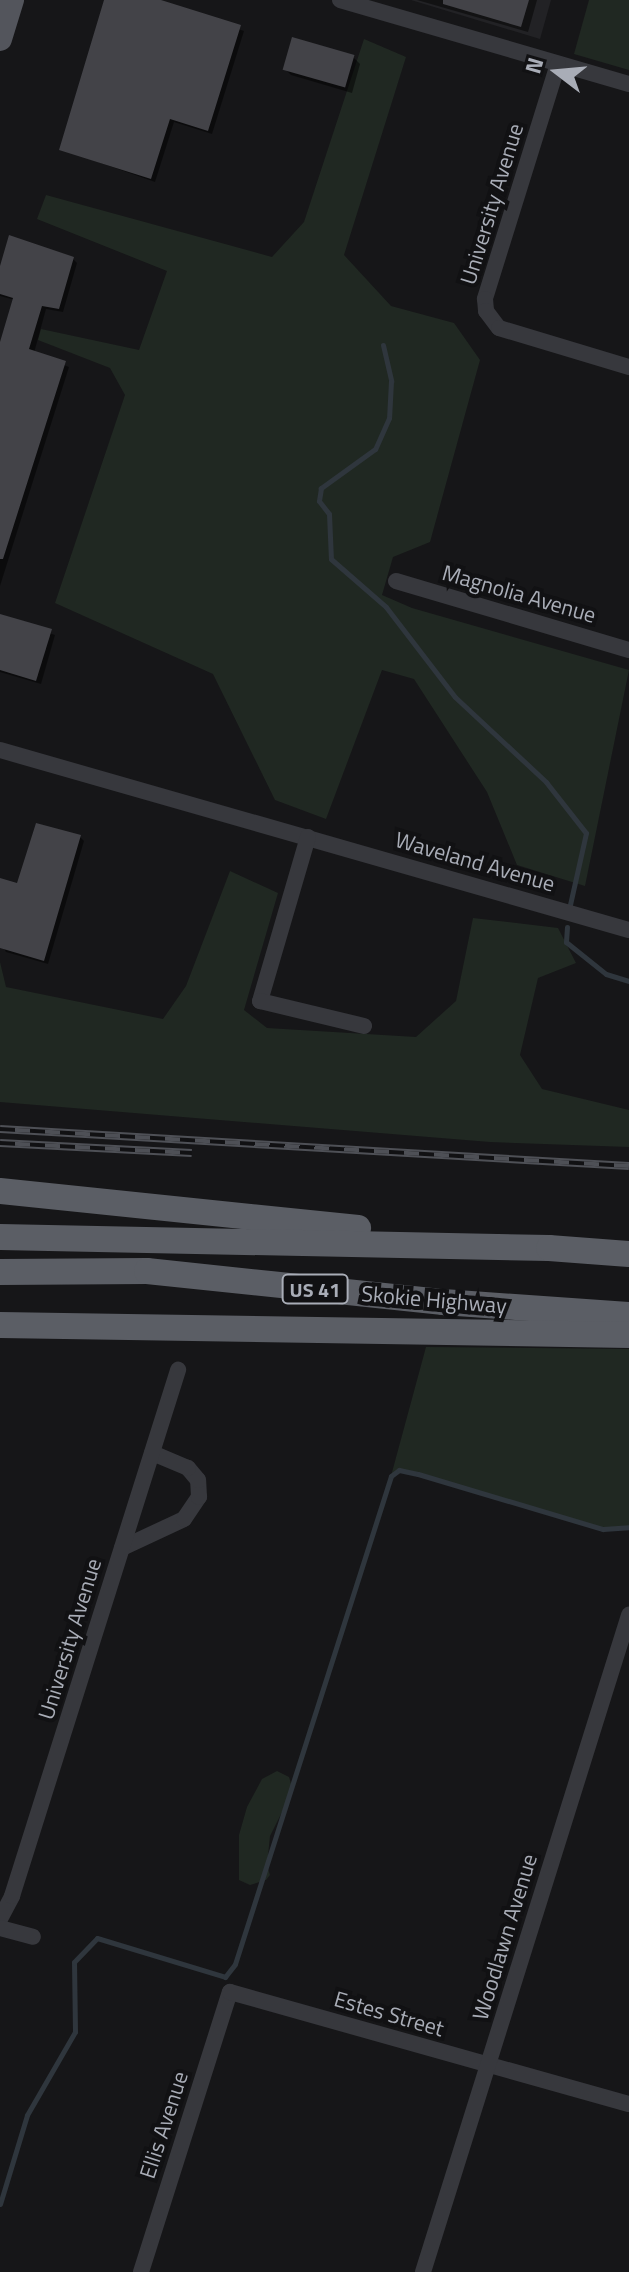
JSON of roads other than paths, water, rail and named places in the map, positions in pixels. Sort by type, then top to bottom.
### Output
[{"type":"highway","points":[[0,1191],[549,1248]]},
{"type":"highway","name":"US 41","points":[[0,1237],[549,1248],[629,1254]]},
{"type":"highway","name":"Skokie Highway","points":[[0,1272],[147,1271],[443,1302],[629,1315]]},
{"type":"highway","points":[[0,1325],[629,1335]]},
{"type":"main road","points":[[0,39],[12,0]]},
{"type":"street","points":[[340,0],[629,84]]},
{"type":"street","name":"University Avenue","points":[[558,64],[485,299],[486,311],[499,328],[629,367]]},
{"type":"street","name":"Magnolia Avenue","points":[[396,581],[629,650]]},
{"type":"street","name":"Waveland Avenue","points":[[0,750],[629,930]]},
{"type":"street","points":[[308,837],[260,1001],[364,1026]]},
{"type":"street","name":"University Avenue","points":[[0,1919],[12,1896],[178,1370]]},
{"type":"street","points":[[122,1548],[184,1519],[199,1497],[198,1480],[188,1468],[152,1453]]},
{"type":"street","name":"Woodlawn Avenue","points":[[423,2272],[629,1615]]},
{"type":"street","points":[[0,1928],[33,1937]]},
{"type":"street","name":"Estes Street","points":[[230,1992],[629,2104]]},
{"type":"street","name":"Ellis Avenue","points":[[141,2272],[230,1992]]},
{"type":"waterway","points":[[383,345],[391,381],[389,418],[375,449],[321,488],[319,501],[329,514],[331,559],[386,607],[455,697],[546,782],[586,833],[569,909]]},
{"type":"waterway","points":[[567,927],[566,942],[606,974],[629,981]]},
{"type":"waterway","points":[[0,2204],[27,2115],[75,2032],[74,1962],[97,1938],[225,1977],[235,1964],[391,1476],[399,1470],[418,1474],[603,1529],[629,1527]]},
{"type":"railway","points":[[0,1129],[629,1166]]},
{"type":"railway","points":[[0,1143],[192,1153]]}]
